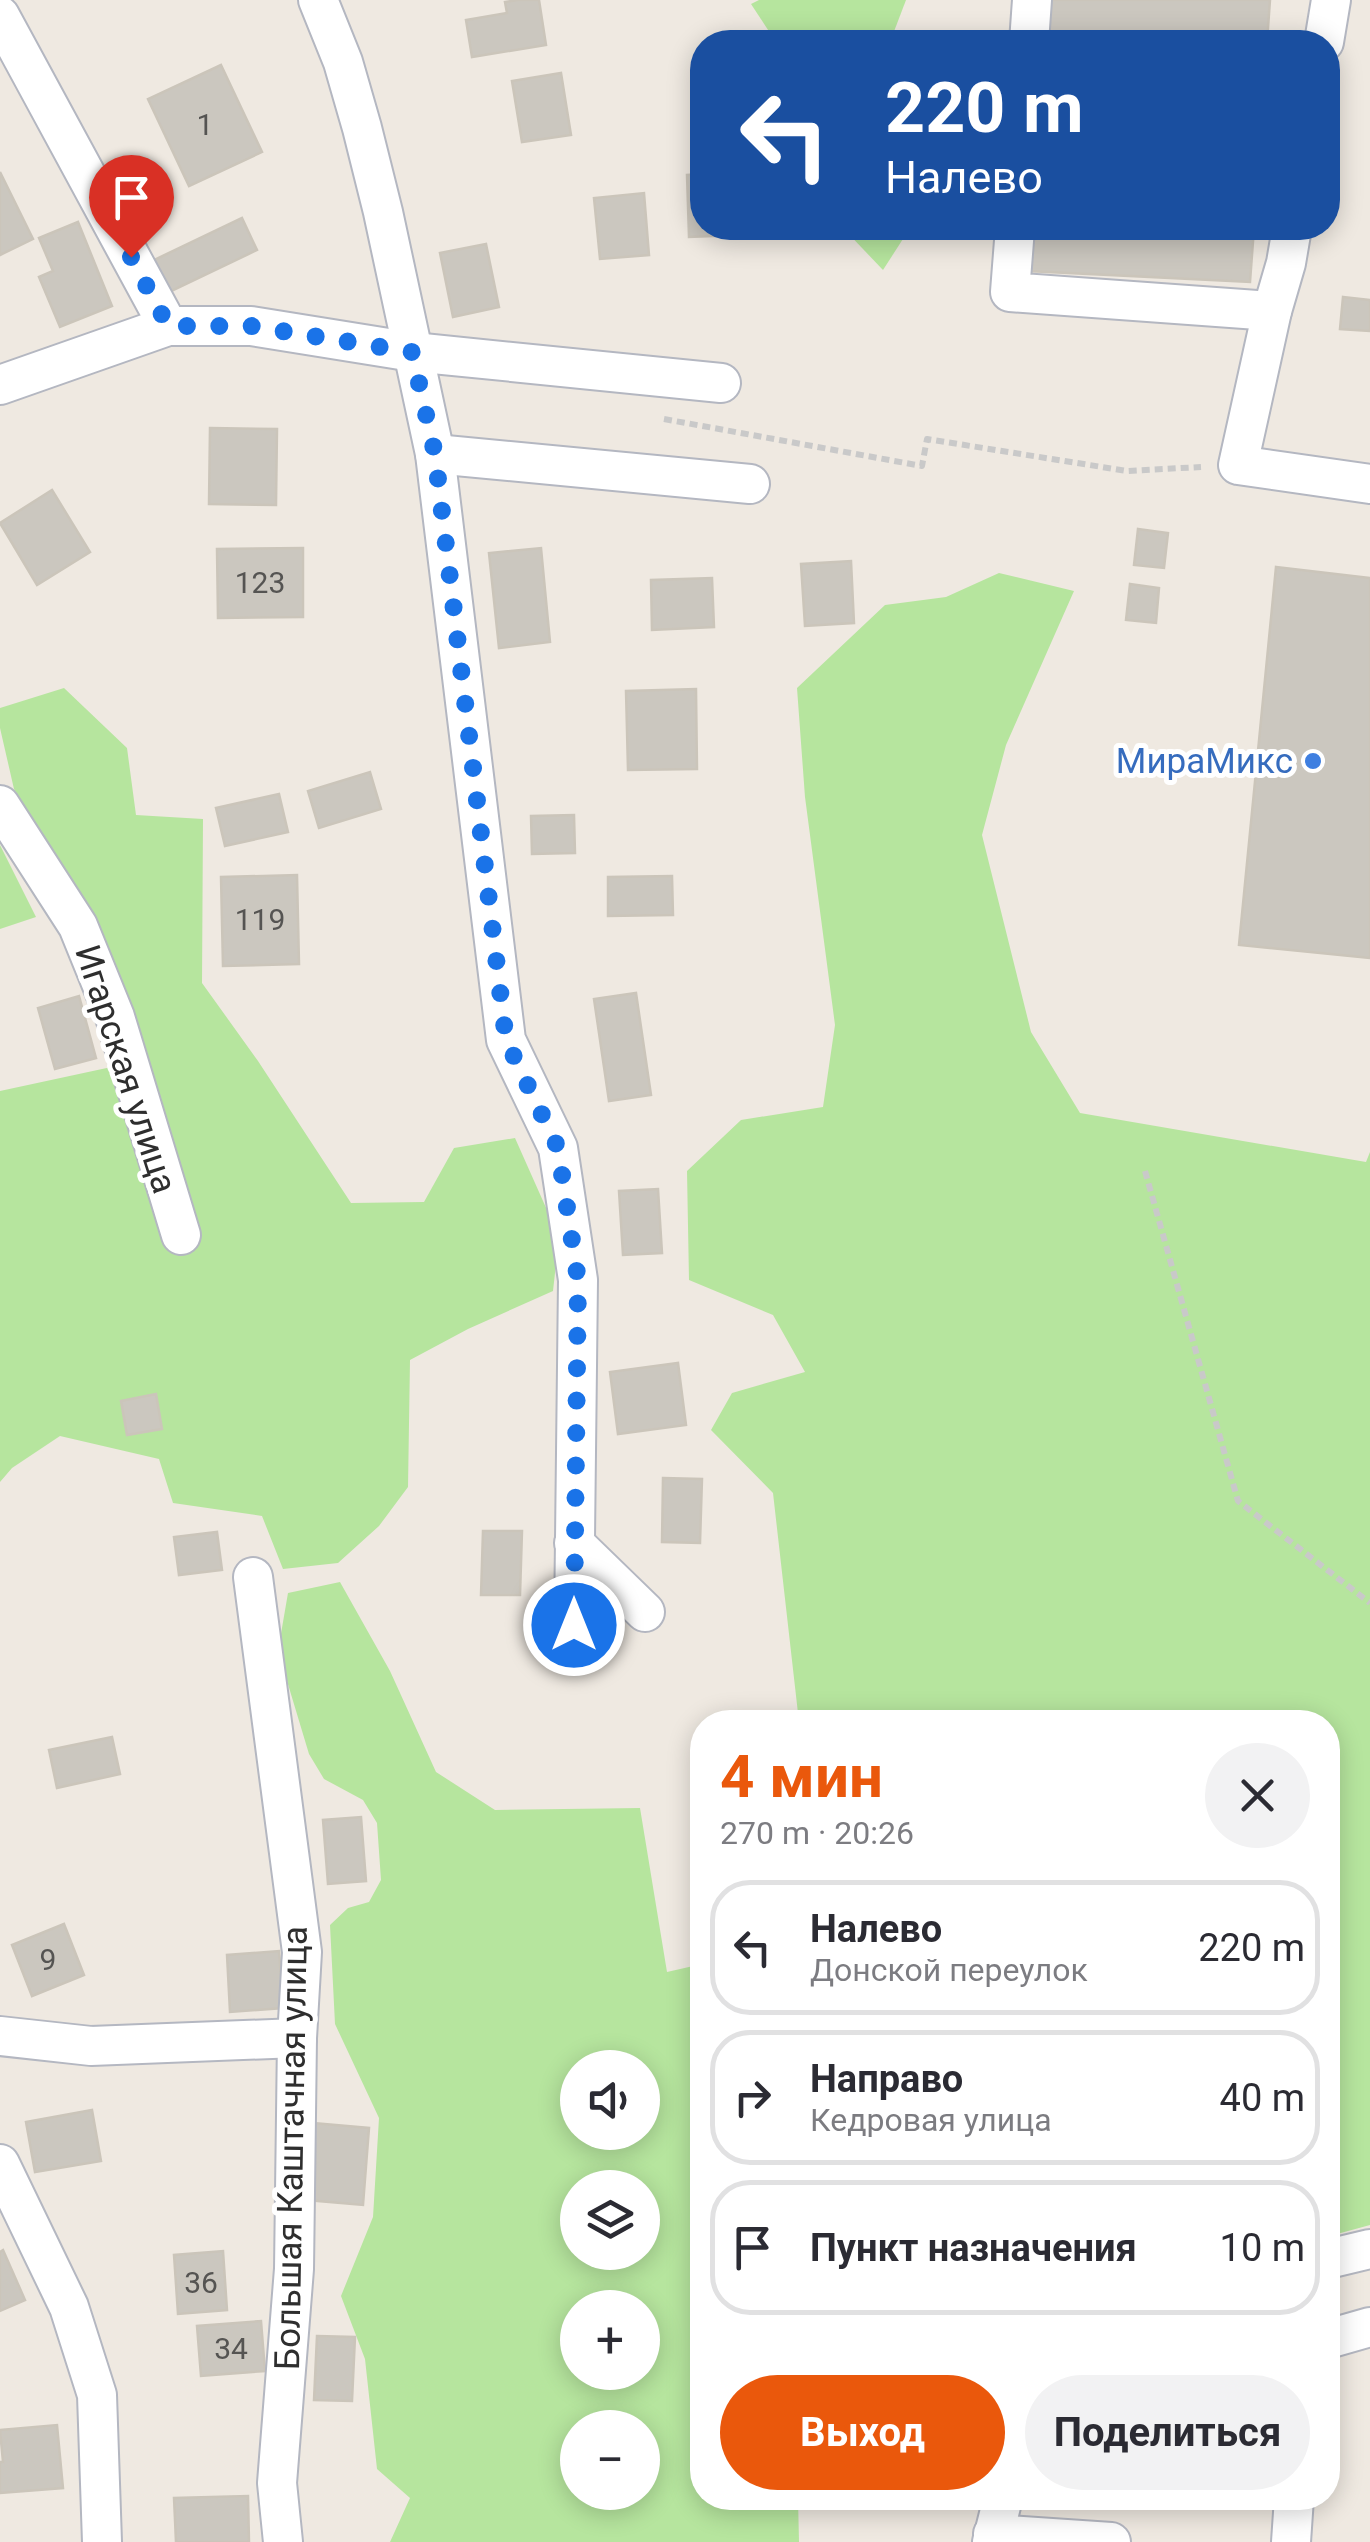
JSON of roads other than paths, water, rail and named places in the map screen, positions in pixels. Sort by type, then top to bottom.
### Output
[{"type":"street","points":[[318,0],[343,62],[384,212],[435,454],[506,1040],[558,1148],[578,1280],[574,1625]]},
{"type":"street","points":[[1030,30],[1032,0]]},
{"type":"street","points":[[1326,30],[1332,0]]},
{"type":"street","points":[[0,16],[168,326]]},
{"type":"street","points":[[1014,240],[1010,292],[1272,311]]},
{"type":"street","points":[[1290,240],[1238,465],[1370,484]]},
{"type":"street","points":[[0,384],[168,326],[251,326],[412,352],[722,383]]},
{"type":"street","points":[[435,454],[750,484]]},
{"type":"street","name":"Игарская улица","points":[[0,805],[78,926],[115,1017],[181,1236]]},
{"type":"street","points":[[574,1543],[646,1612]]},
{"type":"street","name":"Большая Каштачная улица","points":[[253,1577],[302,1952],[294,2269],[278,2484],[283,2542]]},
{"type":"street","points":[[0,2036],[90,2046],[298,2038]]},
{"type":"street","points":[[0,2164],[69,2307],[98,2395],[102,2542]]},
{"type":"street","points":[[1340,2256],[1370,2248]]},
{"type":"street","points":[[1340,2336],[1370,2327]]},
{"type":"street","points":[[1000,2510],[992,2538],[1111,2542]]},
{"type":"street","points":[[1291,2542],[1293,2510]]},
{"type":"place","name":"МираМикс","points":[[1313,761]]}]
